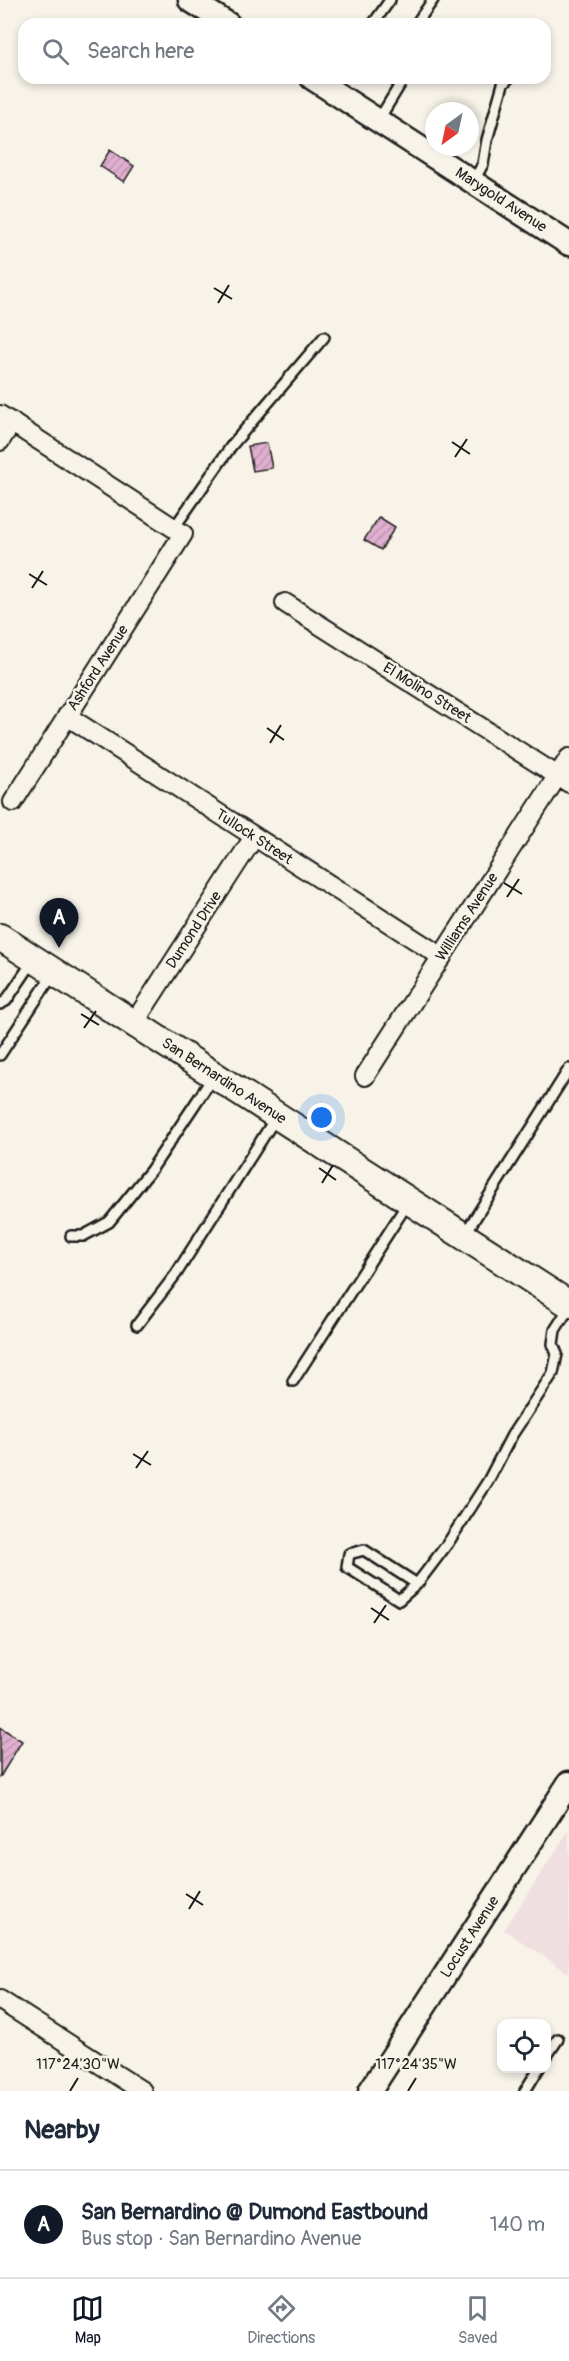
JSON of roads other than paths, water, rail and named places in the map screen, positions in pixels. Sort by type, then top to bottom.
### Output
[{"type":"main road","name":"San Bernardino Avenue","points":[[0,937],[409,1200],[569,1306]]},
{"type":"street","points":[[190,0],[218,18]]},
{"type":"street","name":"Marygold Avenue","points":[[328,84],[378,121],[569,244]]},
{"type":"street","points":[[0,441],[6,418],[178,531]]},
{"type":"street","name":"Ashford Avenue","points":[[13,802],[68,716],[178,531]]},
{"type":"street","name":"El Molino Street","points":[[285,603],[563,779]]},
{"type":"street","name":"Tullock Street","points":[[68,716],[442,957]]},
{"type":"street","name":"Williams Avenue","points":[[365,1076],[442,957],[563,779],[569,758]]},
{"type":"street","name":"Dumond Drive","points":[[134,1023],[254,837]]},
{"type":"street","name":"Locust Avenue","points":[[370,2091],[569,1783]]},
{"type":"street","points":[[0,2000],[142,2091]]},
{"type":"lane","points":[[377,18],[390,0]]},
{"type":"lane","points":[[420,18],[433,0]]},
{"type":"lane","points":[[378,121],[400,84]]},
{"type":"lane","points":[[473,182],[483,164],[487,140],[503,84]]},
{"type":"lane","points":[[178,531],[232,445],[324,336]]},
{"type":"lane","points":[[0,1004],[44,965]]},
{"type":"lane","points":[[0,1055],[44,965]]},
{"type":"lane","points":[[464,1236],[569,1069]]},
{"type":"lane","points":[[71,1236],[83,1236],[109,1222],[151,1170],[214,1075]]},
{"type":"lane","points":[[137,1325],[176,1274],[277,1115]]},
{"type":"lane","points":[[293,1381],[409,1200]]},
{"type":"lane","points":[[417,1584],[364,1550],[349,1554],[347,1567],[399,1600],[417,1584],[448,1544],[488,1481],[512,1435],[553,1373],[557,1354],[553,1344],[555,1330],[569,1306]]},
{"type":"lane","points":[[551,2050],[558,2039]]},
{"type":"lane","points":[[525,2091],[536,2073]]},
{"type":"place","name":"San Bernardino @ Dumond Eastbound","points":[[59,948]]}]
